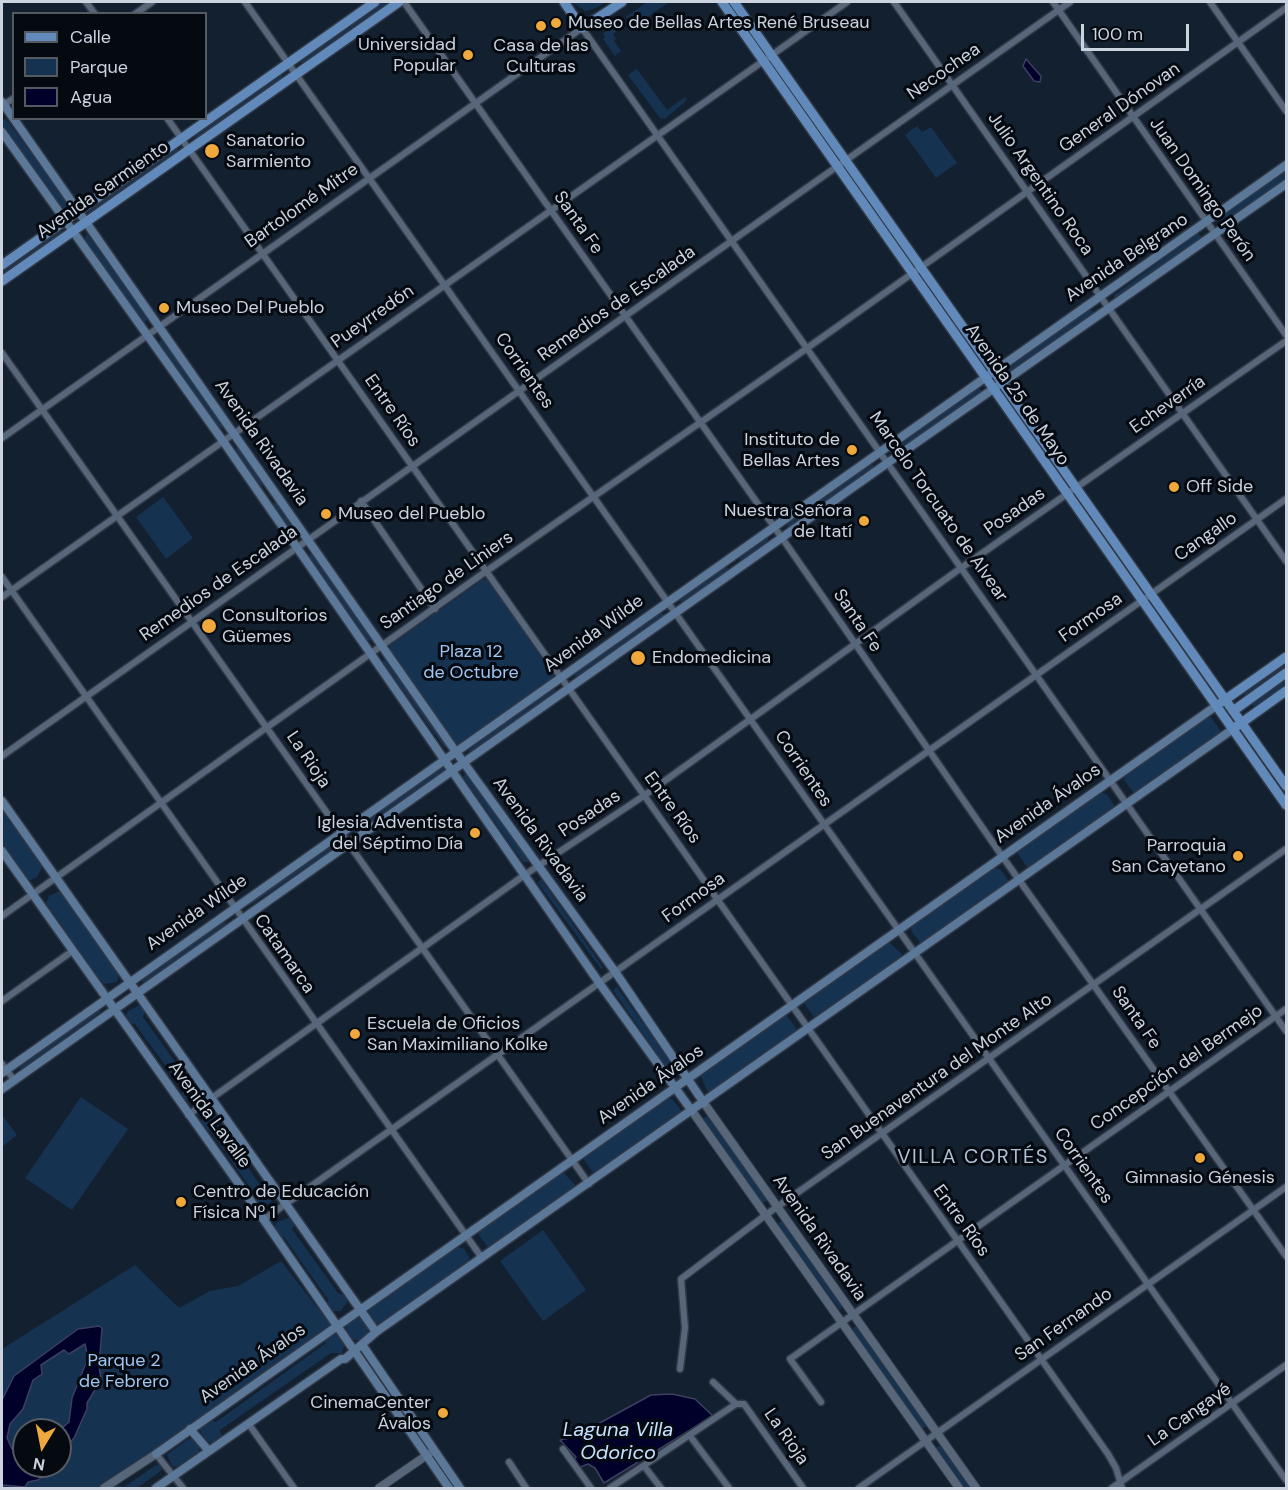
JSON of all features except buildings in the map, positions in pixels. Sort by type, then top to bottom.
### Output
[{"type":"main road","name":"Avenida Sarmiento","points":[[207,120],[375,2]]},
{"type":"main road","name":"Avenida Sarmiento","points":[[2,281],[401,2]]},
{"type":"main road","name":"Marcelo Torcuato de Alvear","points":[[564,2],[582,28]]},
{"type":"main road","name":"Bartolomé Mitre","points":[[582,28],[622,2]]},
{"type":"main road","name":"Avenida 25 de Mayo","points":[[722,2],[837,167],[1002,383],[1153,593],[1241,723],[1287,786]]},
{"type":"main road","name":"Avenida 25 de Mayo","points":[[734,2],[846,160],[993,390],[1287,805]]},
{"type":"main road","name":"Avenida Rivadavia","points":[[2,104],[12,118]]},
{"type":"main road","name":"Avenida Rivadavia","points":[[13,120],[456,752],[616,973],[704,1103]]},
{"type":"main road","name":"Avenida Sarmiento","points":[[2,265],[207,120]]},
{"type":"main road","name":"Avenida Rivadavia","points":[[2,132],[223,441],[369,654],[447,760],[600,984],[692,1111]]},
{"type":"main road","name":"Avenida Belgrano","points":[[985,378],[1287,165]]},
{"type":"main road","name":"Avenida Belgrano","points":[[993,390],[1287,184]]},
{"type":"main road","name":"Avenida Wilde","points":[[3,1069],[447,760],[772,527],[985,378]]},
{"type":"main road","name":"Avenida Wilde","points":[[2,1089],[240,918],[993,390]]},
{"type":"main road","points":[[262,498],[273,490]]},
{"type":"main road","points":[[1216,706],[1287,657]]},
{"type":"main road","points":[[1233,711],[1287,674]]},
{"type":"main road","points":[[156,1488],[341,1359],[345,1359],[352,1351],[363,1346],[376,1332],[1287,691]]},
{"type":"main road","name":"Avenida Ávalos","points":[[156,1455],[1216,706]]},
{"type":"main road","name":"Avenida Lavalle","points":[[2,801],[376,1332]]},
{"type":"main road","name":"Avenida Lavalle","points":[[2,851],[448,1488]]},
{"type":"main road","points":[[363,1346],[460,1488]]},
{"type":"main road","points":[[190,1429],[209,1451]]},
{"type":"street","points":[[138,12],[152,2]]},
{"type":"street","name":"Corrientes","points":[[245,2],[750,718],[897,931],[1287,1480]]},
{"type":"street","name":"Santa Fe","points":[[401,2],[476,103],[1002,856],[1287,1256]]},
{"type":"street","name":"Pueyrredón","points":[[2,597],[847,2]]},
{"type":"street","name":"Julio Argentino Roca","points":[[894,2],[1287,561]]},
{"type":"street","name":"Juan Domingo Perón","points":[[1053,2],[1206,224],[1287,335]]},
{"type":"street","name":"Necochea","points":[[837,167],[1070,2]]},
{"type":"street","points":[[1210,2],[1287,111]]},
{"type":"street","name":"General Dónovan","points":[[916,271],[1287,8]]},
{"type":"street","name":"Bartolomé Mitre","points":[[2,438],[582,28]]},
{"type":"street","name":"Marcelo Torcuato de Alvear","points":[[582,28],[1125,805],[1287,1031]]},
{"type":"street","name":"Entre Ríos","points":[[168,120],[488,571],[567,688],[719,899],[881,1135],[1108,1454],[1121,1485]]},
{"type":"street","name":"Remedios de Escalada","points":[[2,756],[837,167]]},
{"type":"street","name":"Santiago de Liniers","points":[[2,916],[369,654],[916,271]]},
{"type":"street","name":"Echeverría","points":[[1066,494],[1287,340]]},
{"type":"street","name":"La Rioja","points":[[2,353],[190,622],[268,728],[347,845],[423,948],[589,1184]]},
{"type":"street","name":"Posadas","points":[[188,1115],[526,874],[645,795],[1066,494]]},
{"type":"street","name":"Cangallo","points":[[1142,600],[1287,499]]},
{"type":"street","points":[[361,501],[435,609]]},
{"type":"street","name":"Catamarca","points":[[2,577],[232,908],[482,1258]]},
{"type":"street","name":"Formosa","points":[[263,1221],[823,825],[930,752],[1142,600]]},
{"type":"street","name":"San Buenaventura del Monte Alto","points":[[680,1369],[685,1328],[681,1279],[767,1214],[1287,849]]},
{"type":"street","points":[[2,1001],[71,952]]},
{"type":"street","name":"Concepción del Bermejo","points":[[820,1402],[790,1359],[842,1320],[1287,1009]]},
{"type":"street","points":[[3,1069],[14,1080]]},
{"type":"street","name":"Avenida Rivadavia","points":[[704,1103],[976,1488]]},
{"type":"street","name":"Avenida Rivadavia","points":[[692,1111],[959,1488]]},
{"type":"street","name":"San Fernando","points":[[859,1488],[1287,1187]]},
{"type":"street","name":"La Cangayé","points":[[1112,1488],[1121,1485],[1287,1365]]},
{"type":"street","name":"La Rioja","points":[[713,1382],[736,1404],[744,1404],[803,1488]]},
{"type":"street","points":[[610,1488],[736,1404]]},
{"type":"street","points":[[248,1423],[294,1488]]},
{"type":"street","points":[[690,1436],[729,1488]]},
{"type":"street","points":[[563,1449],[591,1488]]},
{"type":"street","points":[[379,1488],[433,1450]]},
{"type":"street","points":[[156,1455],[183,1488]]},
{"type":"street","name":"Avenida Ávalos","points":[[104,1488],[156,1455]]},
{"type":"street","points":[[509,1462],[526,1488]]},
{"type":"street","points":[[644,1466],[661,1488]]},
{"type":"green space","points":[[381,2],[387,2],[389,6],[305,64],[301,63],[300,57]]},
{"type":"green space","points":[[572,2],[606,2],[585,11]]},
{"type":"green space","points":[[647,2],[669,2],[635,26],[631,21],[613,34],[616,39],[614,41],[621,51],[615,56],[603,39],[605,37],[603,33],[628,20],[626,17]]},
{"type":"green space","points":[[637,69],[667,110],[685,97],[687,100],[665,119],[660,118],[628,75]]},
{"type":"green space","points":[[281,74],[283,80],[197,139],[194,136],[195,132]]},
{"type":"green space","points":[[6,119],[69,205],[68,207],[62,210],[2,127],[2,120]]},
{"type":"green space","points":[[917,126],[922,132],[931,127],[957,163],[936,178],[905,135]]},
{"type":"green space","points":[[176,146],[180,152],[93,214],[88,211],[87,208]]},
{"type":"green space","points":[[1286,169],[1286,180],[1222,224],[1220,216]]},
{"type":"green space","points":[[61,229],[62,235],[2,277],[2,268]]},
{"type":"green space","points":[[1198,233],[1203,239],[1116,298],[1113,296]]},
{"type":"green space","points":[[87,234],[148,319],[144,323],[84,239]]},
{"type":"green space","points":[[923,279],[987,366],[984,368],[921,281]]},
{"type":"green space","points":[[1089,309],[1095,313],[1012,373],[1007,370],[1007,367]]},
{"type":"green space","points":[[162,339],[223,426],[220,430],[158,344]]},
{"type":"green space","points":[[979,388],[982,392],[895,454],[892,451],[892,448]]},
{"type":"green space","points":[[1005,393],[1066,482],[1063,484],[1003,395]]},
{"type":"green space","points":[[238,447],[264,484],[259,487],[234,450]]},
{"type":"green space","points":[[871,462],[875,468],[789,528],[786,522]]},
{"type":"green space","points":[[163,497],[193,538],[166,559],[136,517]]},
{"type":"green space","points":[[1080,500],[1140,586],[1140,588],[1078,501]]},
{"type":"green space","points":[[276,502],[297,532],[295,535],[272,504]]},
{"type":"green space","points":[[767,537],[770,543],[743,563],[737,556]]},
{"type":"green space","points":[[312,553],[372,640],[367,641],[308,556]]},
{"type":"green space","points":[[725,565],[731,573],[683,604],[680,597]]},
{"type":"green space","name":"Plaza 12 de Octubre","points":[[484,579],[490,580],[553,675],[553,680],[460,745],[455,743],[389,650],[390,645]]},
{"type":"green space","points":[[1155,607],[1214,691],[1211,692]]},
{"type":"green space","points":[[660,611],[664,616],[576,678],[574,673]]},
{"type":"green space","points":[[386,659],[447,745],[445,748],[382,662]]},
{"type":"green space","points":[[1286,661],[1286,669],[1246,697],[1243,692]]},
{"type":"green space","points":[[1286,680],[1286,687],[1256,709],[1252,704]]},
{"type":"green space","points":[[553,688],[557,692],[472,752],[468,750]]},
{"type":"green space","points":[[1211,717],[1220,730],[1219,735],[1138,792],[1133,792],[1124,780],[1125,775]]},
{"type":"green space","points":[[442,767],[447,771],[356,834],[353,831]]},
{"type":"green space","points":[[466,773],[529,859],[528,862],[523,862],[463,777]]},
{"type":"green space","points":[[1101,792],[1107,795],[1114,805],[1113,809],[1033,867],[1027,867],[1018,854],[1019,848]]},
{"type":"green space","points":[[2,805],[43,866],[37,877],[31,880],[25,877],[2,843]]},
{"type":"green space","points":[[333,843],[336,848],[249,906],[248,903]]},
{"type":"green space","points":[[993,867],[1001,870],[1008,880],[1007,885],[926,942],[920,942],[911,931],[912,925]]},
{"type":"green space","points":[[541,879],[603,967],[601,969],[538,883]]},
{"type":"green space","points":[[60,891],[67,894],[120,971],[117,982],[104,984],[99,979],[46,903],[49,896]]},
{"type":"green space","points":[[223,920],[226,924],[144,983],[140,978]]},
{"type":"green space","points":[[889,942],[901,953],[902,959],[814,1017],[804,1003],[806,999]]},
{"type":"green space","points":[[617,987],[677,1070],[676,1074],[671,1074],[613,990]]},
{"type":"green space","points":[[140,1005],[145,1011],[143,1017],[191,1084],[198,1082],[201,1087],[191,1098],[182,1100],[179,1095],[184,1091],[135,1024],[128,1023],[125,1017],[128,1011]]},
{"type":"green space","points":[[99,1010],[101,1012],[21,1070],[19,1067]]},
{"type":"green space","points":[[787,1016],[796,1028],[795,1033],[712,1092],[707,1091],[700,1074],[780,1017]]},
{"type":"green space","points":[[81,1097],[128,1129],[72,1210],[25,1178]]},
{"type":"green space","points":[[665,1098],[672,1099],[681,1110],[680,1115],[598,1173],[592,1171],[584,1160],[586,1154]]},
{"type":"green space","points":[[211,1113],[219,1117],[215,1120],[262,1188],[270,1190],[274,1195],[271,1202],[265,1206],[257,1206],[254,1201],[257,1197],[210,1131],[203,1129],[199,1124],[204,1116]]},
{"type":"green space","points":[[2,1115],[17,1135],[2,1147]]},
{"type":"green space","points":[[709,1115],[768,1200],[763,1203],[702,1119]]},
{"type":"green space","points":[[563,1172],[575,1185],[574,1191],[493,1246],[487,1246],[479,1235],[480,1229]]},
{"type":"green space","points":[[291,1217],[296,1223],[292,1229],[338,1293],[345,1295],[348,1300],[341,1311],[331,1311],[325,1304],[329,1301],[284,1237],[277,1236],[275,1226],[277,1222]]},
{"type":"green space","points":[[782,1221],[842,1306],[840,1310],[777,1224]]},
{"type":"green space","points":[[543,1230],[586,1290],[543,1321],[500,1261]]},
{"type":"green space","points":[[456,1246],[464,1249],[469,1257],[469,1264],[380,1324],[372,1321],[368,1315],[371,1306]]},
{"type":"green space","name":"Parque 2 de Febrero","points":[[281,1261],[330,1324],[329,1329],[102,1488],[2,1488],[2,1349],[135,1265],[179,1308],[210,1291],[238,1286]]},
{"type":"green space","points":[[357,1318],[365,1321],[368,1329],[365,1337],[357,1340],[349,1337],[346,1329],[349,1321]]},
{"type":"green space","points":[[856,1326],[927,1426],[922,1429],[852,1329]]},
{"type":"green space","points":[[332,1332],[338,1333],[345,1343],[342,1353],[331,1353],[220,1430],[222,1438],[215,1443],[209,1442],[203,1436],[199,1428],[209,1420],[216,1422],[326,1343],[326,1336]]},
{"type":"green space","points":[[188,1439],[195,1439],[199,1444],[199,1452],[173,1467],[167,1455]]},
{"type":"green space","points":[[941,1445],[971,1488],[965,1488],[936,1448]]},
{"type":"green space","points":[[156,1465],[161,1466],[162,1470],[137,1488],[111,1488],[117,1485],[124,1487]]},
{"type":"water","points":[[1026,59],[1041,76],[1040,82],[1034,81],[1023,66]]},
{"type":"water","points":[[99,1326],[102,1328],[99,1366],[101,1380],[87,1403],[87,1409],[74,1438],[72,1440],[72,1418],[70,1418],[72,1398],[88,1358],[85,1344],[69,1354],[64,1350],[41,1365],[42,1374],[33,1380],[23,1409],[15,1418],[12,1418],[10,1424],[7,1438],[12,1449],[12,1478],[41,1478],[28,1482],[25,1487],[2,1485],[2,1400],[14,1376],[78,1329]]},
{"type":"water","name":"Laguna Villa Odorico","points":[[672,1394],[695,1399],[713,1416],[604,1483],[595,1468],[588,1464],[578,1468],[574,1461],[576,1457],[560,1440],[574,1437],[651,1395]]},
{"type":"place","name":"Museo de Bellas Artes René Bruseau","points":[[556,23]]},
{"type":"place","name":"Casa de las Culturas","points":[[541,26]]},
{"type":"place","name":"Universidad Popular","points":[[468,55]]},
{"type":"place","name":"Sanatorio Sarmiento","points":[[212,151]]},
{"type":"place","name":"Museo Del Pueblo","points":[[164,308]]},
{"type":"place","name":"Instituto de Bellas Artes","points":[[852,450]]},
{"type":"place","name":"Off Side","points":[[1174,487]]},
{"type":"place","name":"Museo del Pueblo","points":[[326,514]]},
{"type":"place","name":"Nuestra Señora de Itatí","points":[[864,521]]},
{"type":"place","name":"Consultorios Güemes","points":[[209,626]]},
{"type":"place","name":"Endomedicina","points":[[638,658]]},
{"type":"place","name":"Iglesia Adventista del Séptimo Día","points":[[475,833]]},
{"type":"place","name":"Parroquia San Cayetano","points":[[1238,856]]},
{"type":"place","name":"Escuela de Oficios San Maximiliano Kolke","points":[[355,1034]]},
{"type":"place","name":"Gimnasio Génesis","points":[[1200,1158]]},
{"type":"place","name":"Centro de Educación Física Nº 1","points":[[181,1202]]},
{"type":"place","name":"CinemaCenter Ávalos","points":[[443,1413]]},
{"type":"district","name":"VILLA CORTÉS","points":[[973,1158]]}]
